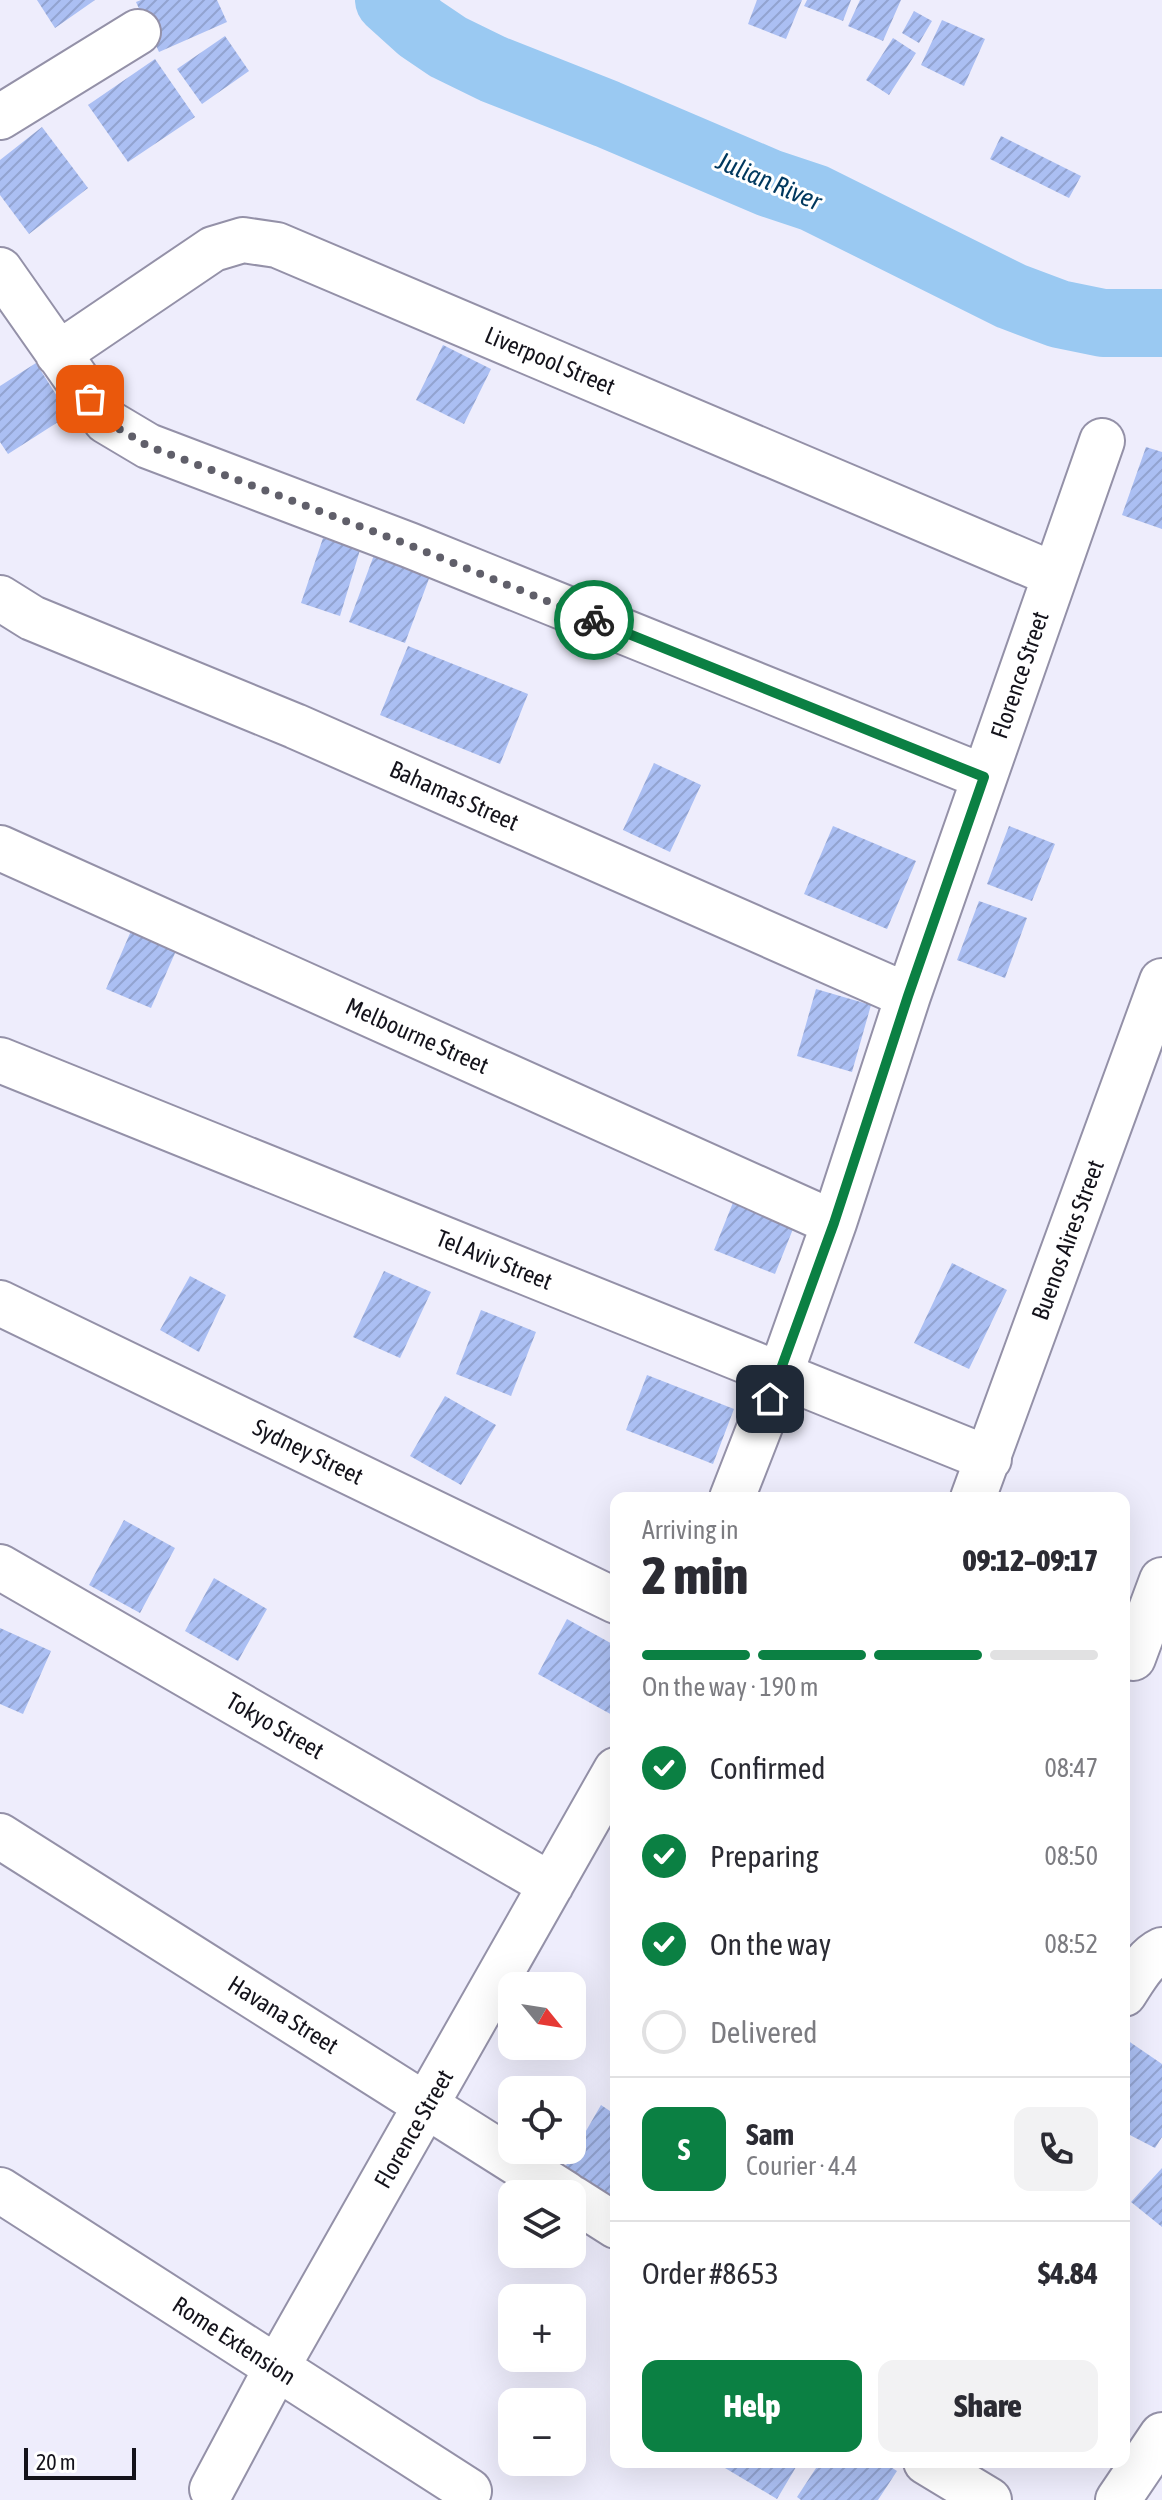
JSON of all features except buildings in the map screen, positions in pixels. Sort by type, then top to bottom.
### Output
[{"type":"street","points":[[0,117],[138,32]]},
{"type":"street","name":"Liverpool Street","points":[[58,354],[213,249],[243,240],[277,245],[1055,575]]},
{"type":"street","points":[[0,270],[106,421],[148,446],[409,545],[984,777]]},
{"type":"street","name":"Florence Street","points":[[734,1492],[834,1223],[908,996],[1102,441]]},
{"type":"street","name":"Bahamas Street","points":[[0,598],[32,618],[295,726],[908,996]]},
{"type":"street","name":"Melbourne Street","points":[[0,848],[834,1223]]},
{"type":"street","name":"Buenos Aires Street","points":[[981,1478],[1162,981]]},
{"type":"street","name":"Tel Aviv Street","points":[[0,1060],[780,1375],[981,1478]]},
{"type":"street","name":"Sydney Street","points":[[0,1303],[610,1598]]},
{"type":"street","name":"Tokyo Street","points":[[0,1567],[551,1885]]},
{"type":"street","points":[[1140,1662],[1162,1580]]},
{"type":"street","name":"Florence Street","points":[[212,2489],[276,2369],[610,1781]]},
{"type":"street","name":"Havana Street","points":[[0,1836],[544,2180]]},
{"type":"street","points":[[1130,1984],[1138,1971],[1157,1951],[1162,1950]]},
{"type":"street","name":"Rome Extension","points":[[0,2190],[469,2491]]},
{"type":"street","points":[[586,2207],[610,2222]]},
{"type":"street","points":[[1118,2500],[1162,2435]]},
{"type":"street","points":[[936,2468],[989,2500]]},
{"type":"waterway","name":"Julian River","points":[[389,0],[420,28],[448,47],[493,69],[769,183],[814,198],[1011,296],[1059,314],[1103,323],[1162,323]]},
{"type":"way so far","points":[[90,399],[106,421],[148,446],[409,545],[594,620]]},
{"type":"route","points":[[594,620],[984,777],[834,1223],[770,1399]]}]
